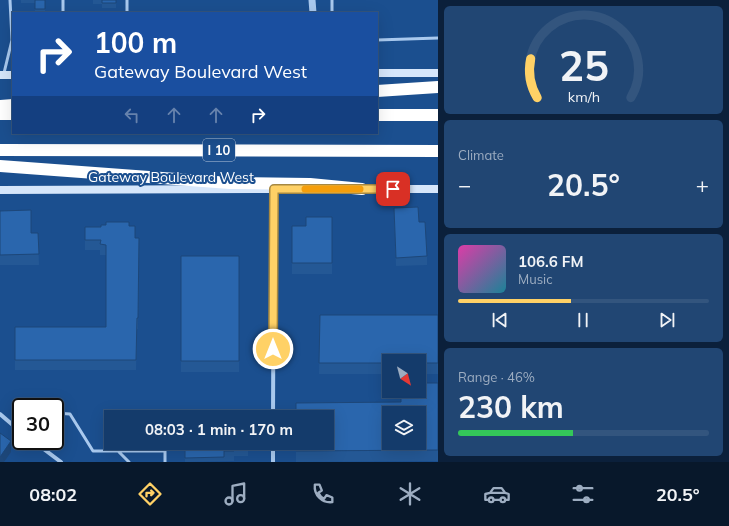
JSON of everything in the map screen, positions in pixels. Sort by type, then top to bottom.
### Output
[{"type":"highway","points":[[378,91],[438,87]]},
{"type":"highway","points":[[0,106],[12,105]]},
{"type":"highway","points":[[0,114],[12,114]]},
{"type":"highway","points":[[378,115],[438,115]]},
{"type":"highway","name":"I 10","points":[[0,150],[438,151]]},
{"type":"highway","points":[[0,166],[222,182],[310,184],[362,189]]},
{"type":"main road","points":[[378,72],[438,73]]},
{"type":"main road","name":"Gateway Boulevard West","points":[[0,190],[438,189]]},
{"type":"street","points":[[312,0],[313,12]]},
{"type":"street","points":[[273,410],[274,189]]},
{"type":"street","points":[[0,414],[12,425]]},
{"type":"street","points":[[45,450],[59,461]]},
{"type":"street","points":[[273,450],[273,462]]},
{"type":"lane","points":[[2,75],[12,40],[10,0]]},
{"type":"lane","points":[[63,0],[63,12]]},
{"type":"lane","points":[[127,0],[127,12]]},
{"type":"lane","points":[[332,0],[332,12]]},
{"type":"lane","points":[[378,40],[438,38]]},
{"type":"lane","points":[[438,66],[438,73]]},
{"type":"lane","points":[[64,414],[70,414],[93,451],[165,451],[165,462]]},
{"type":"lane","points":[[118,452],[129,462]]},
{"type":"building","points":[[35,0],[45,0],[45,9],[35,9]]},
{"type":"building","points":[[102,0],[116,0],[116,3],[102,3]]},
{"type":"building","points":[[418,207],[419,222],[425,222],[427,256],[396,258],[394,208]]},
{"type":"building","points":[[31,210],[31,233],[38,233],[39,254],[0,255],[0,211]]},
{"type":"building","points":[[306,217],[332,217],[332,263],[292,263],[292,226],[306,226]]},
{"type":"building","points":[[106,222],[129,222],[129,226],[135,226],[135,238],[139,238],[136,360],[15,360],[15,327],[106,327],[106,245],[100,244],[101,240],[85,240],[85,227],[101,227],[101,225],[106,225]]},
{"type":"building","points":[[181,256],[239,256],[239,361],[181,361]]},
{"type":"building","points":[[320,315],[438,315],[438,363],[426,363],[426,354],[382,354],[382,363],[319,363]]},
{"type":"building","points":[[426,383],[438,383],[438,450],[296,451],[334,450],[334,410],[296,410],[296,403],[401,402],[401,398],[426,398]]},
{"type":"building","points":[[0,433],[11,441],[0,457]]},
{"type":"building","points":[[185,450],[234,450],[224,451],[224,457],[185,458]]},
{"type":"slow traffic","points":[[305,189],[360,189]]},
{"type":"route","points":[[273,349],[274,189],[393,189]]}]
